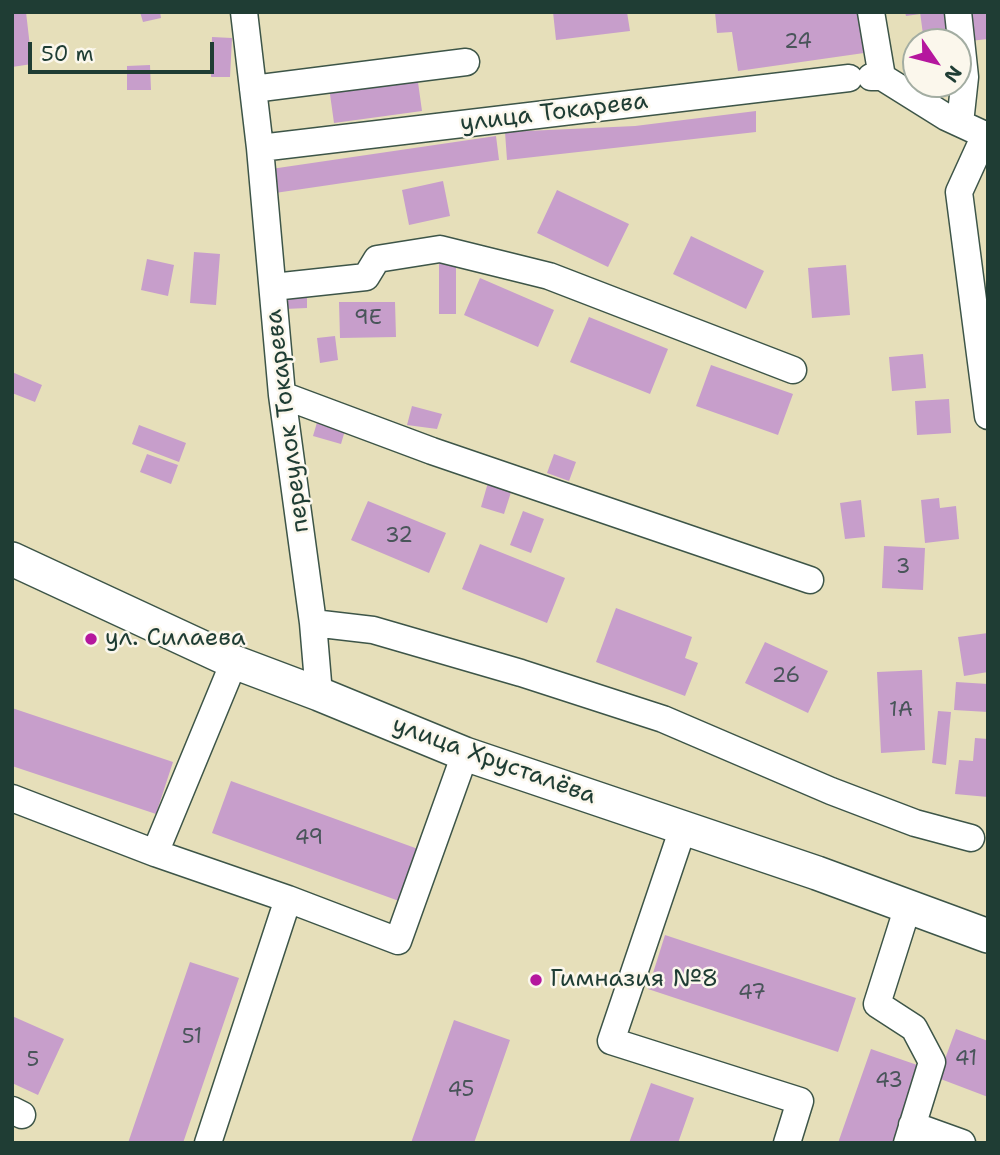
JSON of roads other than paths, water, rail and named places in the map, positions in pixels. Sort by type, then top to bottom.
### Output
[{"type":"main road","name":"улица Хрусталёва","points":[[12,559],[234,662],[465,754],[817,873],[988,936]]},
{"type":"street","name":"переулок Токарева","points":[[244,12],[260,148],[282,395],[313,624],[319,694]]},
{"type":"street","points":[[871,12],[867,78],[986,135],[959,192],[988,416]]},
{"type":"street","points":[[958,12],[965,77],[960,123]]},
{"type":"street","points":[[253,89],[466,62]]},
{"type":"street","name":"улица Токарева","points":[[260,148],[867,78]]},
{"type":"street","points":[[272,287],[366,277],[377,259],[440,248],[549,276],[793,370]]},
{"type":"street","points":[[282,395],[432,451],[810,580]]},
{"type":"street","points":[[313,624],[373,630],[547,681],[663,719],[831,791],[915,823],[971,838]]},
{"type":"street","points":[[155,853],[234,662]]},
{"type":"street","points":[[12,798],[155,853],[398,940],[465,754]]},
{"type":"street","points":[[683,828],[611,1041],[800,1101],[787,1143]]},
{"type":"street","points":[[208,1143],[288,899]]},
{"type":"street","points":[[908,906],[877,1004],[914,1028],[932,1062],[909,1134],[962,1143]]},
{"type":"place","name":"ул. Силаева","points":[[91,639]]},
{"type":"place","name":"Гимназия №8","points":[[536,980]]}]
